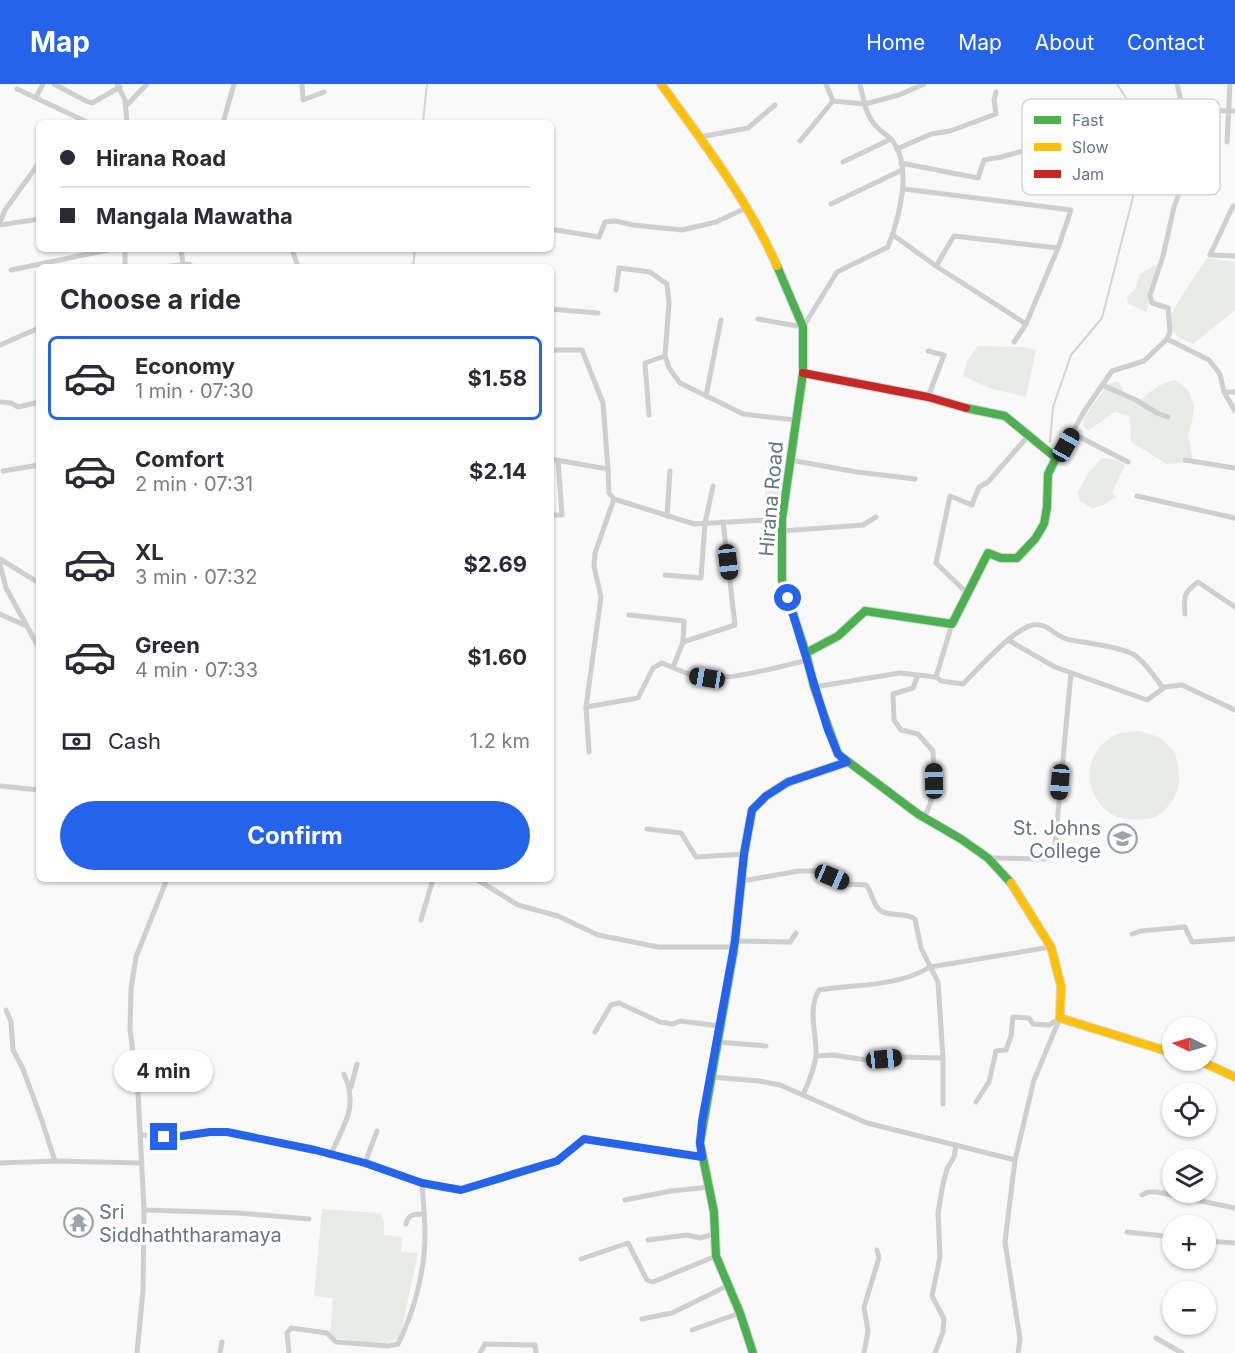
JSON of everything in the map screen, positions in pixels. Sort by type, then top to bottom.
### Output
[{"type":"street","points":[[36,97],[43,84]]},
{"type":"street","points":[[54,84],[92,103],[118,86],[126,106],[127,120]]},
{"type":"street","points":[[126,106],[147,84]]},
{"type":"street","points":[[224,120],[234,84]]},
{"type":"street","points":[[302,84],[303,100],[324,92]]},
{"type":"street","name":"Hirana Road","points":[[661,84],[746,208],[769,249],[803,327],[803,373],[782,531],[782,580],[807,656],[814,687],[838,754],[924,817],[961,838],[988,858],[1007,877],[1051,948],[1061,986],[1060,1018]]},
{"type":"street","points":[[826,84],[833,102]]},
{"type":"street","points":[[758,319],[803,327],[837,272],[888,247],[904,189],[901,163],[891,139],[875,126],[865,105],[860,84]]},
{"type":"street","points":[[833,102],[865,105],[899,95],[924,84]]},
{"type":"street","points":[[1176,84],[1180,99]]},
{"type":"street","points":[[1227,142],[1232,111],[1230,84]]},
{"type":"street","points":[[17,89],[83,120]]},
{"type":"street","points":[[897,149],[931,134],[950,131],[996,114],[994,100],[996,92]]},
{"type":"street","points":[[800,141],[833,102]]},
{"type":"street","points":[[700,138],[748,128],[775,105]]},
{"type":"street","points":[[843,162],[891,139]]},
{"type":"street","points":[[901,163],[978,178],[984,160],[1022,152]]},
{"type":"street","points":[[36,167],[5,210],[0,224],[36,219]]},
{"type":"street","points":[[831,204],[902,171]]},
{"type":"street","points":[[904,189],[1071,210],[1058,248],[1026,324],[1014,342]]},
{"type":"street","points":[[936,677],[952,624],[988,553],[1001,558],[1017,558],[1035,539],[1044,524],[1048,474],[1102,385],[1113,371],[1144,361],[1167,339],[1170,332],[1168,308],[1152,303],[1150,295],[1163,256],[1178,195]]},
{"type":"street","points":[[1235,207],[1233,206],[1210,255],[1235,256]]},
{"type":"street","points":[[554,230],[600,237],[604,222],[616,221],[682,230],[716,222],[746,208]]},
{"type":"street","points":[[893,234],[936,266],[1026,324]]},
{"type":"street","points":[[936,266],[954,236],[1058,248]]},
{"type":"street","points":[[40,264],[98,252]]},
{"type":"street","points":[[11,270],[36,265]]},
{"type":"street","points":[[615,290],[619,268],[650,272],[667,284],[669,303],[665,356],[669,368],[680,383],[742,414],[795,420]]},
{"type":"street","points":[[554,309],[598,313]]},
{"type":"street","points":[[706,396],[721,320]]},
{"type":"street","points":[[0,345],[36,329]]},
{"type":"street","points":[[1167,339],[1209,360],[1220,374],[1224,392],[1235,411]]},
{"type":"street","points":[[554,350],[582,350],[603,403],[609,492],[614,499],[694,524],[783,519]]},
{"type":"street","points":[[928,351],[944,355],[928,397]]},
{"type":"street","points":[[649,415],[645,363],[665,356]]},
{"type":"street","points":[[803,373],[928,397],[964,408],[1005,416],[1056,458]]},
{"type":"street","points":[[1102,385],[1168,417]]},
{"type":"street","points":[[1224,392],[1235,392]]},
{"type":"street","points":[[0,402],[18,406],[36,403]]},
{"type":"street","points":[[1072,433],[1128,462]]},
{"type":"street","points":[[967,593],[936,563],[950,496],[972,505],[979,487],[988,482],[1029,435]]},
{"type":"street","points":[[554,460],[608,469]]},
{"type":"street","points":[[554,515],[562,515],[558,460]]},
{"type":"street","points":[[790,460],[915,479]]},
{"type":"street","points":[[1185,460],[1235,468]]},
{"type":"street","points":[[3,471],[36,466]]},
{"type":"street","points":[[667,516],[670,471]]},
{"type":"street","points":[[665,575],[701,578],[705,523],[712,486]]},
{"type":"street","points":[[1137,496],[1235,518]]},
{"type":"street","points":[[589,752],[586,707],[601,597],[594,566],[595,553],[614,499]]},
{"type":"street","points":[[782,531],[863,525],[876,517]]},
{"type":"street","points":[[683,642],[735,625],[723,522]]},
{"type":"street","points":[[0,562],[36,581]]},
{"type":"street","points":[[0,562],[6,588],[36,643]]},
{"type":"street","points":[[1185,614],[1184,596],[1198,582],[1235,607]]},
{"type":"street","points":[[586,707],[638,698],[653,668],[662,663],[692,675],[707,678],[750,673],[807,656],[831,643],[866,611],[952,624]]},
{"type":"street","points":[[0,614],[26,625]]},
{"type":"street","points":[[629,615],[684,621],[683,642],[673,667]]},
{"type":"street","points":[[814,687],[900,673],[936,677],[941,681],[963,684],[1008,640],[1032,625],[1045,626],[1069,640],[1134,654],[1145,664],[1163,688]]},
{"type":"street","points":[[1008,640],[1046,662],[1071,673],[1147,700],[1163,688],[1182,685],[1235,710]]},
{"type":"street","points":[[988,858],[1048,859],[1055,845],[1071,673]]},
{"type":"street","points":[[918,675],[913,688],[893,694],[894,720],[902,730],[918,734],[933,751],[934,781],[931,806],[924,817]]},
{"type":"street","points":[[753,1353],[740,1313],[716,1256],[714,1212],[700,1143],[734,944],[744,854],[752,810],[766,796],[788,782],[847,762]]},
{"type":"street","points":[[0,786],[36,790]]},
{"type":"street","points":[[647,829],[681,833],[696,857],[744,854]]},
{"type":"street","points":[[742,881],[799,871],[817,871],[847,884],[866,885],[871,891],[875,904],[882,912],[911,916],[915,919],[921,948],[938,982],[943,1058],[943,1104]]},
{"type":"street","points":[[137,1353],[143,1291],[144,1210],[138,1093],[130,1029],[131,989],[136,957],[166,882]]},
{"type":"street","points":[[421,920],[432,882]]},
{"type":"street","points":[[481,882],[518,905],[558,916],[598,935],[657,946],[790,942],[796,933]]},
{"type":"street","points":[[1132,934],[1185,927],[1192,942],[1235,939]]},
{"type":"street","points":[[803,1095],[816,1056],[813,1005],[819,990],[893,981],[918,975],[930,967],[1051,948]]},
{"type":"street","points":[[595,1032],[611,1005],[619,1003],[660,1022],[673,1024],[680,1021],[720,1026]]},
{"type":"street","points":[[6,1010],[11,1022],[14,1050],[39,1110],[55,1161]]},
{"type":"street","points":[[976,1102],[988,1082],[996,1051],[1006,1050],[1011,1036],[1013,1017],[1029,1018],[1033,1024],[1050,1025],[1060,1018]]},
{"type":"street","points":[[1060,1018],[1162,1050]]},
{"type":"street","points":[[1018,1353],[1020,1339],[1005,1242],[1016,1160],[1034,1080],[1060,1018]]},
{"type":"street","points":[[717,1042],[766,1046]]},
{"type":"street","points":[[816,1056],[833,1055],[867,1060],[901,1057],[943,1058]]},
{"type":"street","points":[[350,1089],[357,1064]]},
{"type":"street","points":[[1216,1068],[1235,1077]]},
{"type":"street","points":[[331,1154],[342,1128],[347,1124],[351,1103],[350,1089],[344,1074]]},
{"type":"street","points":[[712,1077],[780,1085],[867,1123],[1016,1160]]},
{"type":"street","points":[[141,1135],[182,1136],[221,1131],[331,1154],[422,1183],[456,1189],[557,1161],[584,1139],[702,1157]]},
{"type":"street","points":[[365,1163],[377,1131]]},
{"type":"street","points":[[935,1353],[943,1332],[944,1319],[932,1296],[940,1257],[939,1213],[943,1184],[947,1169],[954,1157],[956,1145]]},
{"type":"street","points":[[0,1164],[55,1161],[142,1163]]},
{"type":"street","points":[[289,1353],[287,1332],[291,1328],[327,1333],[336,1342],[388,1346],[398,1344],[416,1296],[424,1252],[422,1183]]},
{"type":"street","points":[[625,1200],[671,1191],[710,1187]]},
{"type":"street","points":[[1142,1195],[1157,1192],[1235,1208]]},
{"type":"street","points":[[144,1210],[238,1213],[309,1219]]},
{"type":"street","points":[[406,1224],[407,1218],[412,1214],[424,1214]]},
{"type":"street","points":[[1127,1232],[1162,1236]]},
{"type":"street","points":[[648,1240],[687,1235],[700,1238],[714,1234]]},
{"type":"street","points":[[1216,1242],[1235,1243]]},
{"type":"street","points":[[582,1259],[628,1243],[647,1280],[653,1281],[716,1256]]},
{"type":"street","points":[[864,1353],[868,1331],[864,1307],[879,1258],[877,1250]]},
{"type":"street","points":[[642,1319],[672,1312],[729,1285]]},
{"type":"street","points":[[692,1330],[740,1313]]},
{"type":"street","points":[[1156,1338],[1182,1353]]},
{"type":"street","points":[[220,1353],[222,1342]]},
{"type":"street","points":[[480,1353],[485,1344],[535,1345],[536,1353]]},
{"type":"shaded area","points":[[1207,258],[1235,262],[1235,310],[1193,344],[1178,337],[1167,323]]},
{"type":"shaded area","points":[[1157,264],[1147,312],[1128,304],[1127,297],[1136,288],[1140,274]]},
{"type":"shaded area","points":[[978,346],[1022,347],[1036,350],[1026,397],[989,388],[963,376],[968,359]]},
{"type":"shaded area","points":[[1176,380],[1188,390],[1194,406],[1188,435],[1193,462],[1167,464],[1131,442],[1130,416],[1115,412],[1089,430],[1083,426],[1084,418],[1108,384],[1118,381],[1127,397],[1137,403],[1160,386]]},
{"type":"shaded area","points":[[1102,458],[1116,460],[1125,465],[1112,493],[1117,497],[1092,508],[1080,501],[1078,492],[1089,472]]},
{"type":"shaded area","points":[[783,479],[781,507],[779,510],[764,511],[766,481]]},
{"type":"shaded area","points":[[1139,731],[1159,737],[1175,752],[1179,784],[1176,794],[1163,811],[1151,819],[1139,820],[1126,819],[1110,813],[1094,794],[1090,772],[1097,750],[1106,741],[1117,734]]},
{"type":"shaded area","points":[[322,1209],[380,1213],[384,1221],[384,1235],[402,1237],[401,1252],[418,1253],[400,1337],[394,1341],[377,1343],[330,1337],[333,1298],[314,1296]]},
{"type":"waterway","points":[[423,120],[427,84]]},
{"type":"waterway","points":[[1117,84],[1127,99]]},
{"type":"waterway","points":[[1050,442],[1053,407],[1071,355],[1102,318],[1133,195]]},
{"type":"waterway","points":[[413,264],[415,252]]},
{"type":"traffic: fast","points":[[777,266],[803,327],[803,373],[782,519],[782,580],[806,653],[814,687],[838,754],[918,814],[988,858],[1011,883]]},
{"type":"traffic: fast","points":[[806,653],[838,636],[865,611],[952,624],[988,553],[1001,558],[1017,558],[1035,539],[1044,524],[1048,474],[1056,458],[1005,416],[966,408]]},
{"type":"traffic: fast","points":[[734,949],[700,1143],[714,1212],[716,1256],[740,1313],[753,1353]]},
{"type":"traffic: slow","points":[[661,84],[739,195],[777,266]]},
{"type":"traffic: slow","points":[[734,949],[744,854],[752,810],[766,796],[788,782],[847,762]]},
{"type":"traffic: slow","points":[[1011,883],[1051,947],[1061,986],[1060,1018],[1162,1050]]},
{"type":"traffic: slow","points":[[1216,1068],[1235,1077]]},
{"type":"traffic: jam","points":[[803,373],[928,397],[966,408]]},
{"type":"place","name":"St. Johns College","points":[[1122,839]]},
{"type":"place","name":"Sri Siddhaththaramaya","points":[[78,1223]]},
{"type":"route","points":[[164,1137],[227,1132],[295,1145],[365,1163],[422,1183],[461,1190],[557,1161],[584,1139],[702,1157],[700,1143],[702,1121],[712,1077],[735,941],[744,854],[752,810],[766,796],[788,782],[847,762],[838,754],[828,730],[788,598]]}]
